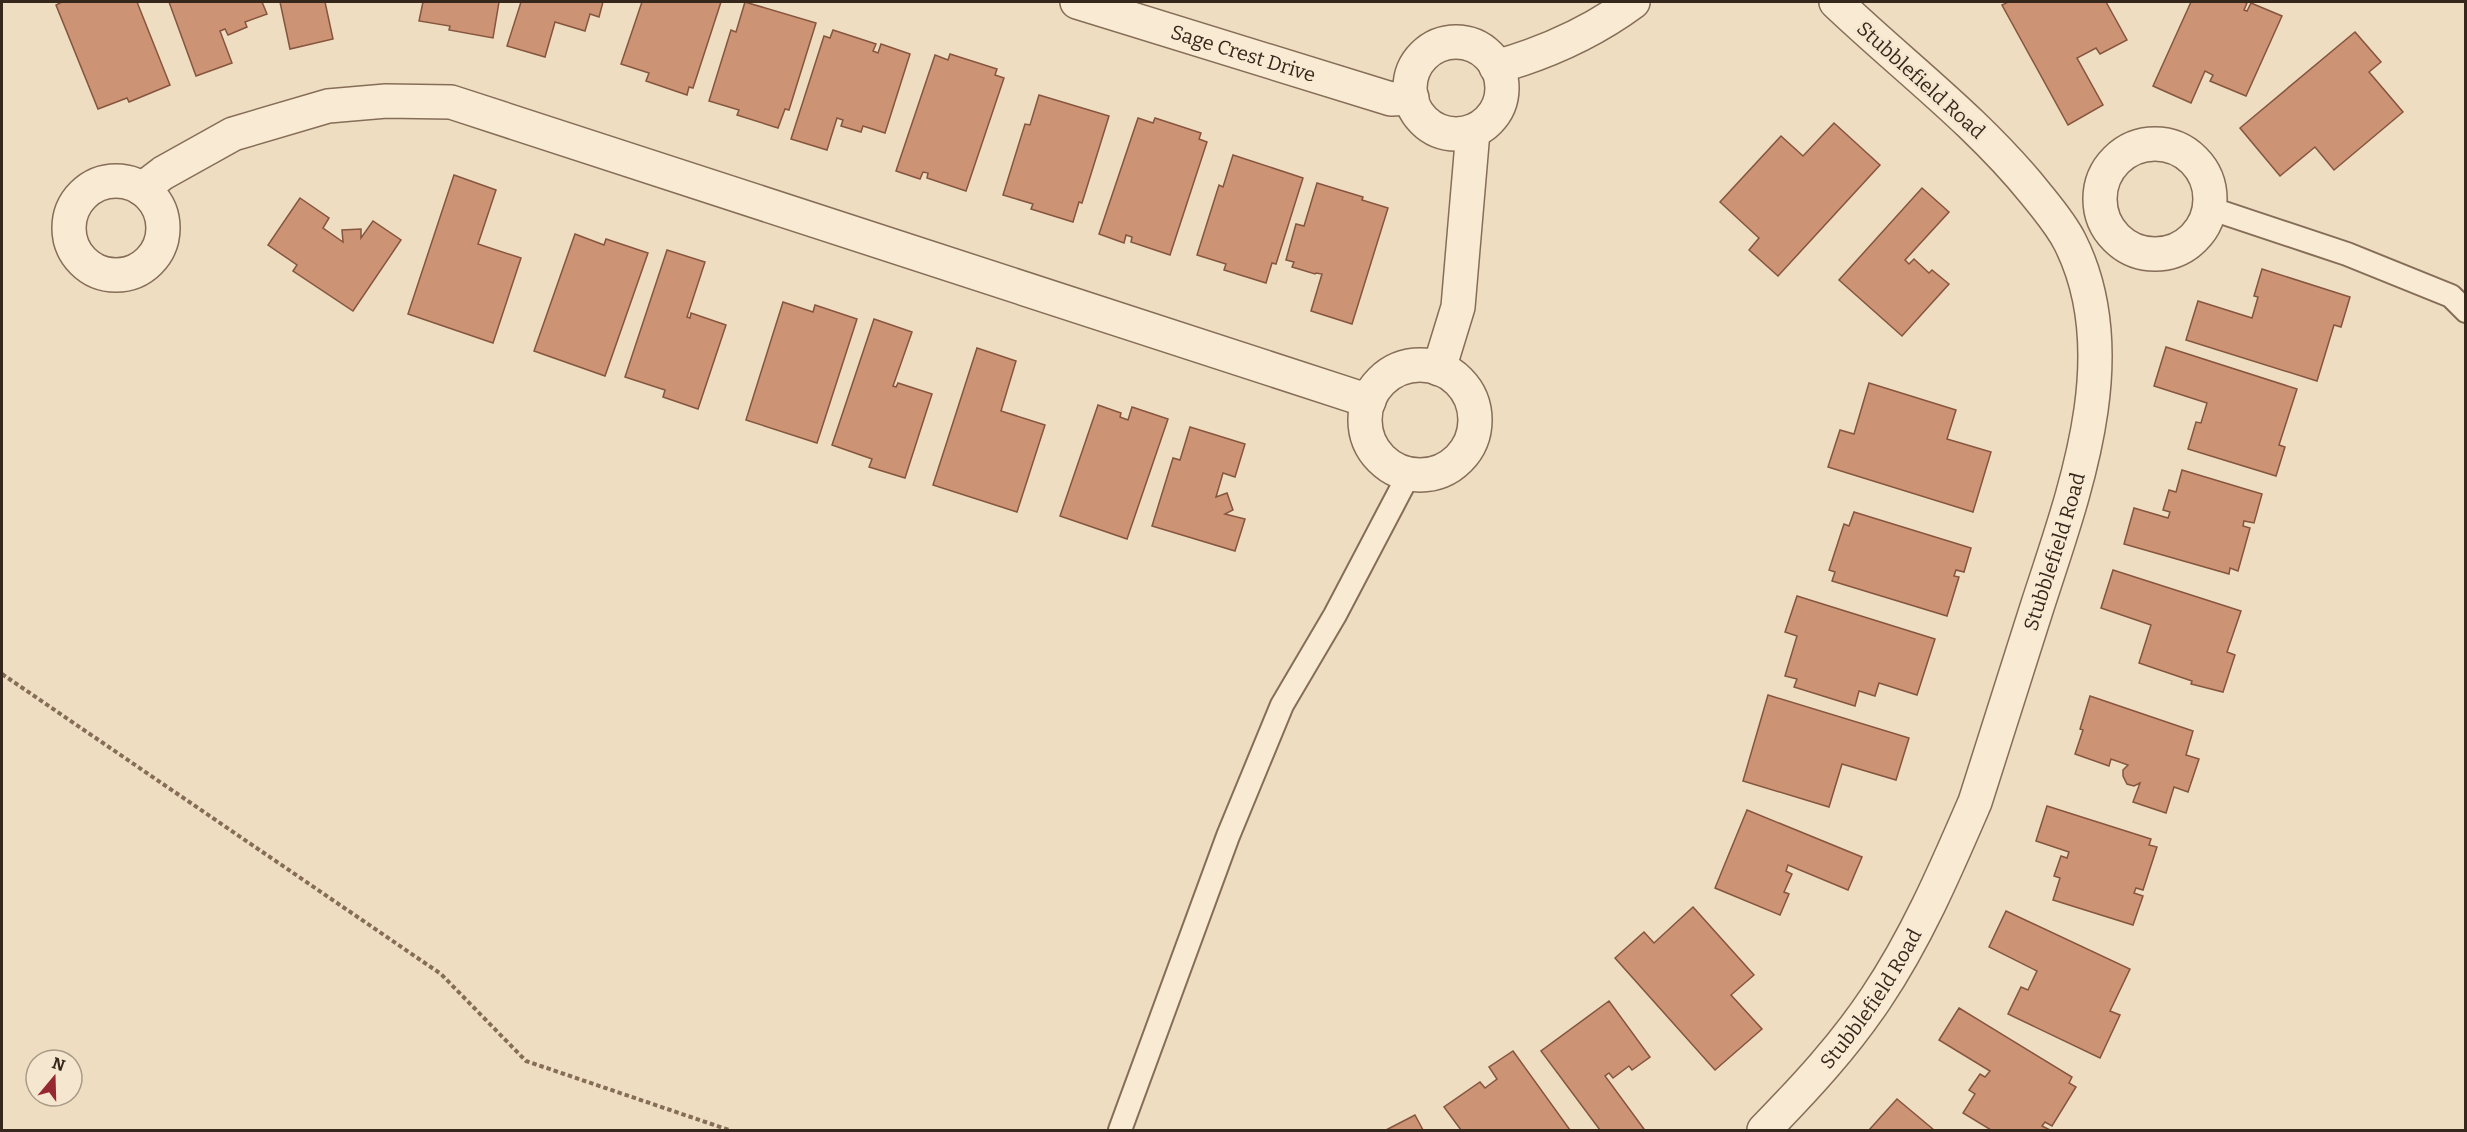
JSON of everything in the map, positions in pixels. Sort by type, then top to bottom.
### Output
[{"type":"street","name":"Sage Crest Drive","points":[[1077,2],[1391,99],[1412,98]]},
{"type":"street","points":[[1496,67],[1532,57],[1588,32],[1633,2]]},
{"type":"street","name":"Stubblefield Road","points":[[1764,1131],[1815,1077],[1876,998],[1926,911],[1975,802],[2083,459],[2092,398],[2094,341],[2088,291],[2070,242],[2053,216],[2013,165],[1836,2]]},
{"type":"street","points":[[1461,42],[1478,47],[1496,67],[1502,91],[1498,108],[1488,122],[1473,131],[1456,134],[1439,131],[1427,124],[1418,113],[1410,88],[1412,74],[1431,50],[1445,44],[1461,42]]},
{"type":"street","points":[[142,189],[163,173],[233,134],[328,106],[386,101],[451,102],[1369,401]]},
{"type":"street","points":[[1439,369],[1458,307],[1473,131]]},
{"type":"street","points":[[2163,145],[2179,151],[2194,161],[2204,175],[2209,191],[2209,208],[2204,225],[2194,239],[2180,248],[2163,254],[2144,254],[2126,247],[2112,234],[2103,216],[2100,199],[2103,180],[2110,167],[2120,156],[2134,148],[2163,145]]},
{"type":"street","points":[[2070,242],[2103,216]]},
{"type":"street","points":[[1414,365],[1439,369],[1446,371],[1459,382],[1469,396],[1475,412],[1475,429],[1469,446],[1459,459],[1446,469],[1429,474],[1409,474],[1392,467],[1378,455],[1368,438],[1365,419],[1369,401],[1376,388],[1386,377],[1399,369],[1414,365]]},
{"type":"lane","points":[[2209,208],[2347,254],[2451,296],[2466,311]]},
{"type":"lane","points":[[1120,1131],[1228,836],[1282,705],[1335,615],[1409,474]]},
{"type":"path","points":[[2,674],[441,974],[526,1061],[729,1131]]},
{"type":"building","points":[[59,2],[137,2],[170,85],[129,102],[127,98],[98,109],[56,5]]},
{"type":"building","points":[[169,2],[262,2],[267,14],[245,22],[247,27],[228,35],[225,29],[220,31],[232,63],[196,76]]},
{"type":"building","points":[[280,2],[325,2],[333,39],[290,49]]},
{"type":"building","points":[[423,2],[499,2],[493,38],[449,30],[450,26],[419,21]]},
{"type":"building","points":[[521,2],[603,2],[599,17],[590,14],[585,31],[555,22],[545,57],[507,46]]},
{"type":"building","points":[[642,2],[721,2],[693,88],[689,87],[687,95],[646,81],[649,73],[621,64]]},
{"type":"building","points":[[745,2],[816,23],[789,110],[785,109],[778,128],[737,115],[739,110],[709,101],[731,30],[736,32]]},
{"type":"building","points":[[2008,2],[2106,2],[2127,40],[2100,54],[2096,48],[2077,58],[2103,105],[2068,125],[2002,5]]},
{"type":"building","points":[[2191,2],[2244,2],[2247,3],[2244,10],[2247,11],[2251,3],[2282,16],[2246,96],[2210,81],[2213,75],[2205,71],[2191,103],[2153,86]]},
{"type":"building","points":[[833,30],[876,44],[873,51],[878,53],[881,44],[910,54],[885,133],[863,126],[861,132],[841,126],[843,120],[837,118],[827,150],[791,139],[824,36],[830,38]]},
{"type":"building","points":[[2355,32],[2381,62],[2369,72],[2403,112],[2334,170],[2315,147],[2280,176],[2240,128]]},
{"type":"building","points":[[950,54],[997,69],[995,75],[1004,78],[966,191],[927,178],[928,173],[923,172],[920,179],[896,171],[935,55],[948,60]]},
{"type":"building","points":[[1039,95],[1109,116],[1082,203],[1079,202],[1073,222],[1031,209],[1033,204],[1003,195],[1025,124],[1030,125]]},
{"type":"building","points":[[1138,118],[1153,123],[1155,118],[1201,133],[1199,139],[1207,142],[1170,255],[1131,242],[1132,237],[1126,235],[1124,243],[1099,234]]},
{"type":"building","points":[[1834,123],[1880,165],[1778,276],[1749,250],[1759,238],[1720,202],[1781,136],[1803,156]]},
{"type":"building","points":[[1233,155],[1303,178],[1276,264],[1272,263],[1266,283],[1224,270],[1226,264],[1197,255],[1219,185],[1223,187]]},
{"type":"building","points":[[454,175],[496,190],[478,244],[521,258],[493,343],[408,314]]},
{"type":"building","points":[[1317,183],[1363,197],[1362,200],[1388,208],[1352,324],[1311,311],[1322,274],[1292,267],[1294,262],[1286,260],[1296,224],[1304,226]]},
{"type":"building","points":[[1922,188],[1949,212],[1905,260],[1909,264],[1914,259],[1929,273],[1932,270],[1949,284],[1902,336],[1839,280]]},
{"type":"building","points":[[300,198],[329,218],[323,228],[343,242],[342,230],[361,229],[361,238],[373,221],[401,240],[353,311],[293,271],[297,265],[268,245]]},
{"type":"building","points":[[575,234],[604,245],[606,239],[648,253],[605,376],[534,351]]},
{"type":"building","points":[[667,250],[705,262],[687,317],[690,318],[691,313],[726,325],[698,409],[663,397],[665,390],[625,377]]},
{"type":"building","points":[[2262,269],[2350,297],[2341,327],[2334,325],[2317,381],[2186,340],[2198,301],[2252,318],[2258,297],[2254,296]]},
{"type":"building","points":[[783,302],[813,312],[815,305],[857,319],[817,443],[746,420]]},
{"type":"building","points":[[874,319],[912,332],[893,386],[896,387],[898,383],[932,394],[905,478],[869,467],[872,459],[832,445]]},
{"type":"building","points":[[2166,347],[2297,389],[2279,445],[2285,447],[2276,476],[2188,449],[2196,422],[2201,423],[2207,403],[2154,386]]},
{"type":"building","points":[[977,348],[1016,361],[1001,411],[1045,425],[1017,512],[933,485]]},
{"type":"building","points":[[1869,383],[1956,410],[1947,439],[1991,452],[1973,512],[1828,467],[1840,430],[1854,434]]},
{"type":"building","points":[[1098,405],[1121,413],[1120,417],[1128,420],[1132,407],[1168,419],[1127,539],[1060,516]]},
{"type":"building","points":[[1190,427],[1245,444],[1235,477],[1223,473],[1216,497],[1227,493],[1233,510],[1225,514],[1245,519],[1235,551],[1152,526],[1173,458],[1180,460]]},
{"type":"building","points":[[2182,470],[2262,494],[2254,523],[2244,521],[2243,526],[2250,528],[2238,571],[2230,568],[2229,574],[2124,544],[2134,508],[2168,518],[2170,512],[2163,510],[2169,490],[2176,492]]},
{"type":"building","points":[[1854,512],[1971,548],[1964,572],[1956,570],[1954,576],[1959,577],[1947,616],[1832,581],[1835,572],[1829,570],[1844,524],[1849,526]]},
{"type":"building","points":[[2113,570],[2241,611],[2227,652],[2235,655],[2223,692],[2191,684],[2192,681],[2139,663],[2151,625],[2101,608]]},
{"type":"building","points":[[1797,596],[1935,639],[1917,695],[1879,683],[1875,696],[1859,691],[1855,706],[1794,687],[1797,679],[1785,676],[1797,636],[1785,632]]},
{"type":"building","points":[[1768,695],[1909,738],[1896,780],[1842,764],[1829,807],[1743,781]]},
{"type":"building","points":[[2090,696],[2193,731],[2186,755],[2199,759],[2188,792],[2174,787],[2166,813],[2133,802],[2140,783],[2134,786],[2127,784],[2123,770],[2128,765],[2111,759],[2109,766],[2075,754]]},
{"type":"building","points":[[2047,806],[2151,839],[2149,845],[2157,847],[2143,890],[2136,888],[2134,893],[2143,896],[2133,925],[2053,900],[2060,878],[2054,876],[2061,856],[2067,858],[2069,852],[2036,841]]},
{"type":"building","points":[[1747,810],[1862,857],[1848,890],[1788,865],[1786,871],[1792,874],[1784,892],[1789,894],[1780,915],[1715,888]]},
{"type":"building","points":[[1693,907],[1754,975],[1731,995],[1762,1029],[1715,1070],[1615,958],[1644,932],[1654,943]]},
{"type":"building","points":[[2006,911],[2130,969],[2110,1011],[2120,1015],[2100,1058],[2008,1014],[2021,987],[2028,990],[2037,971],[1989,947]]},
{"type":"building","points":[[1609,1001],[1650,1057],[1632,1070],[1629,1066],[1613,1078],[1609,1073],[1605,1076],[1644,1129],[1642,1130],[1600,1130],[1541,1051]]},
{"type":"building","points":[[1959,1008],[2072,1077],[2069,1083],[2076,1087],[2052,1126],[2045,1122],[2042,1126],[2050,1130],[1991,1130],[1963,1113],[1975,1094],[1969,1090],[1980,1074],[1985,1077],[1990,1071],[1939,1040]]},
{"type":"building","points":[[1513,1051],[1570,1130],[1461,1130],[1444,1107],[1480,1082],[1485,1088],[1497,1079],[1489,1067]]},
{"type":"building","points":[[1897,1099],[1934,1130],[1869,1130]]},
{"type":"building","points":[[1415,1115],[1423,1130],[1386,1130]]}]
